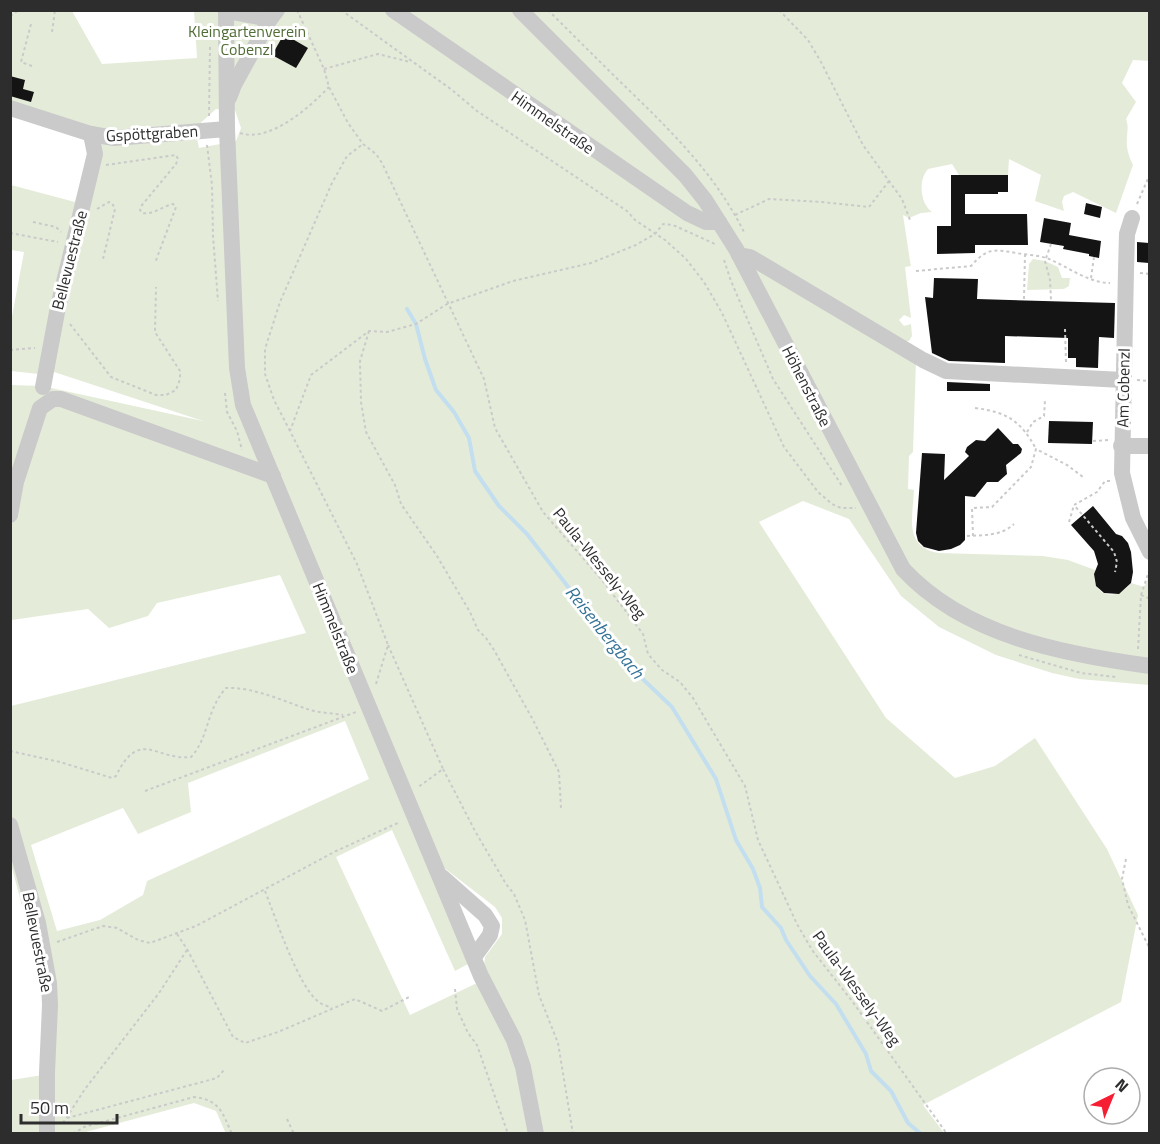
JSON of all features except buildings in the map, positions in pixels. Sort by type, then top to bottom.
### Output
[{"type":"street","name":"Himmelstraße","points":[[228,103],[234,86],[273,15],[226,10],[228,103],[226,129],[239,384],[243,405],[487,988],[514,1040],[523,1066],[536,1134]]},
{"type":"street","name":"Himmelstraße","points":[[393,10],[687,213],[706,222],[719,222]]},
{"type":"street","name":"Höhenstraße","points":[[520,10],[672,161],[705,200],[719,222],[731,255],[903,569],[918,585],[954,611],[1029,641],[1080,656],[1143,665]]},
{"type":"street","name":"Gspöttgraben","points":[[10,108],[91,134],[114,138],[226,129]]},
{"type":"street","name":"Bellevuestraße","points":[[10,515],[16,482],[49,398],[50,347],[95,154],[91,134]]},
{"type":"street","name":"Am Cobenzl","points":[[1132,218],[1127,234],[1123,380],[1117,443],[1128,504],[1149,555]]},
{"type":"street","points":[[731,255],[750,257],[922,360],[946,371],[1123,380]]},
{"type":"street","points":[[49,398],[273,476]]},
{"type":"street","points":[[1117,443],[1149,446]]},
{"type":"street","name":"Bellevuestraße","points":[[10,825],[38,923],[49,983],[47,1072],[53,1130]]},
{"type":"street","points":[[439,875],[485,915],[492,926],[490,935],[474,957]]},
{"type":"path","points":[[10,16],[19,10]]},
{"type":"path","points":[[52,32],[55,10]]},
{"type":"path","name":"Paula-Wessely-Weg","points":[[297,10],[324,69],[329,87],[348,123],[363,144],[376,154],[382,163],[484,379],[495,428],[543,512],[603,580],[643,634],[648,654],[662,670],[680,682],[693,698],[745,786],[758,840],[797,924],[812,950],[852,1001],[948,1134]]},
{"type":"path","points":[[341,10],[497,124],[627,211],[635,220],[686,259],[704,282],[722,313],[784,447],[818,492],[832,504],[841,508],[856,508],[850,499]]},
{"type":"path","points":[[548,10],[683,143],[710,176],[735,215],[768,199],[869,207],[890,180]]},
{"type":"path","points":[[779,10],[808,40],[863,145],[902,199],[910,220]]},
{"type":"path","points":[[31,24],[21,62],[32,66]]},
{"type":"path","points":[[208,130],[210,47]]},
{"type":"path","points":[[324,69],[378,54],[413,63]]},
{"type":"path","points":[[226,129],[250,136],[281,126],[312,105],[329,87]]},
{"type":"path","points":[[363,144],[347,156],[332,183],[280,302],[265,349],[265,374],[274,400],[357,564],[388,645],[443,769],[475,831],[514,894],[525,920],[539,995],[558,1043],[573,1134]]},
{"type":"path","points":[[91,168],[177,155],[176,164],[140,210],[147,214],[173,204],[176,207],[155,263]]},
{"type":"path","points":[[1132,218],[1149,174]]},
{"type":"path","points":[[79,220],[106,203],[109,202],[114,206],[103,259]]},
{"type":"path","points":[[33,222],[56,227],[73,246]]},
{"type":"path","points":[[290,431],[311,375],[369,331],[387,332],[416,324],[447,304],[513,281],[591,263],[636,245],[655,234],[659,227],[667,223],[720,246]]},
{"type":"path","points":[[10,233],[73,246]]},
{"type":"path","points":[[1051,244],[1045,266],[1050,279],[1051,300]]},
{"type":"path","points":[[916,272],[970,266],[981,254],[991,250],[1046,258],[1103,283],[1125,282]]},
{"type":"path","points":[[1024,299],[1025,254]]},
{"type":"path","points":[[731,255],[731,281],[773,379],[843,489]]},
{"type":"path","points":[[1091,279],[1094,257]]},
{"type":"path","points":[[58,307],[111,377],[156,395],[166,395],[176,390],[180,371],[155,332],[156,287]]},
{"type":"path","points":[[1065,329],[1064,358],[1068,368],[1068,378]]},
{"type":"path","points":[[369,331],[360,361],[361,402],[366,432],[395,484],[401,504],[437,556],[478,630],[494,650],[533,720],[559,772],[561,808]]},
{"type":"path","points":[[10,350],[50,347]]},
{"type":"path","points":[[1140,380],[1149,381]]},
{"type":"path","points":[[1027,432],[1034,422],[1044,416],[1045,400]]},
{"type":"path","points":[[975,408],[997,411],[1015,422],[1027,432],[1036,449],[1067,465],[1083,477]]},
{"type":"path","points":[[1092,441],[1117,443]]},
{"type":"path","points":[[973,536],[972,508],[992,507],[1031,467],[1036,449]]},
{"type":"path","points":[[1069,522],[1074,505],[1097,492],[1105,481],[1114,481]]},
{"type":"path","points":[[1074,505],[1114,552],[1118,562],[1114,572]]},
{"type":"path","points":[[967,536],[998,534],[1008,530],[1014,524]]},
{"type":"path","points":[[1143,665],[1141,595],[1149,555]]},
{"type":"path","points":[[1141,595],[1149,599]]},
{"type":"path","points":[[145,791],[369,707],[388,645]]},
{"type":"path","points":[[10,751],[60,762],[112,778],[116,776],[124,759],[131,753],[152,749],[181,758],[191,757],[200,748],[204,729],[217,698],[226,688],[238,688],[311,710],[345,715]]},
{"type":"path","points":[[406,797],[443,769]]},
{"type":"path","points":[[42,947],[103,926],[117,928],[138,940],[150,943],[196,926],[336,851],[414,816]]},
{"type":"path","points":[[1126,859],[1122,879],[1128,905],[1149,949]]},
{"type":"path","points":[[265,891],[292,961],[309,993],[318,1002],[332,1008]]},
{"type":"path","points":[[177,933],[233,1036],[245,1043],[355,999],[382,1011],[411,996]]},
{"type":"path","points":[[53,1130],[67,1118],[85,1089],[159,993],[187,949]]},
{"type":"path","points":[[454,989],[457,1009],[468,1033],[477,1045],[508,1134]]},
{"type":"path","points":[[67,1118],[217,1078],[225,1069]]},
{"type":"path","points":[[73,1134],[84,1127],[194,1096],[208,1098],[220,1107],[232,1134]]},
{"type":"path","points":[[287,1119],[294,1134]]},
{"type":"green space","name":"Kleingartenverein Cobenzl","points":[[11,11],[72,11],[102,64],[197,58],[194,11],[1149,11],[1149,61],[1133,60],[1122,83],[1136,102],[1126,119],[1127,149],[1133,165],[1116,213],[1073,192],[1064,196],[1062,202],[1064,211],[1035,201],[1041,175],[1009,159],[1008,175],[959,175],[952,164],[928,169],[923,179],[922,191],[925,203],[932,212],[921,213],[909,218],[903,215],[911,266],[905,267],[911,318],[904,315],[899,320],[904,326],[911,324],[912,336],[909,341],[906,341],[916,361],[913,452],[909,456],[908,489],[914,490],[912,520],[915,538],[928,550],[939,553],[1043,556],[1068,560],[1095,570],[1096,586],[1100,591],[1112,595],[1125,589],[1131,583],[1144,587],[1149,576],[1149,685],[1079,679],[1052,673],[996,655],[939,627],[901,596],[849,519],[803,501],[759,522],[886,718],[955,778],[995,766],[1035,738],[1107,849],[1138,915],[1121,1002],[923,1105],[944,1133],[226,1134],[216,1111],[194,1103],[82,1133],[11,1133],[11,1080],[43,1075],[45,994],[11,864],[11,706],[306,633],[280,575],[157,603],[148,616],[109,628],[88,609],[12,620],[11,623],[11,385],[42,386],[203,421],[42,368],[39,374],[11,371],[11,322],[24,252],[11,250],[11,185],[75,202],[89,152],[83,138],[11,115]],"holes":[[[216,109],[235,110],[241,128],[236,141],[199,148],[195,128]],[[345,721],[369,779],[147,881],[143,895],[100,920],[57,931],[31,845],[123,808],[138,834],[191,812],[188,783]],[[392,830],[455,971],[468,964],[443,867],[495,907],[502,918],[502,934],[485,957],[477,983],[410,1015],[336,857]]]},
{"type":"green space","points":[[1033,259],[1058,267],[1062,278],[1070,278],[1069,286],[1064,289],[1027,290],[1029,264]]},
{"type":"waterway","name":"Reisenbergbach","points":[[407,309],[416,324],[436,390],[454,412],[469,438],[475,471],[499,506],[527,534],[590,615],[617,642],[626,663],[672,707],[716,779],[736,840],[753,869],[760,888],[762,907],[781,928],[786,940],[810,976],[836,1004],[866,1054],[871,1071],[891,1091],[908,1123],[921,1134]]}]
